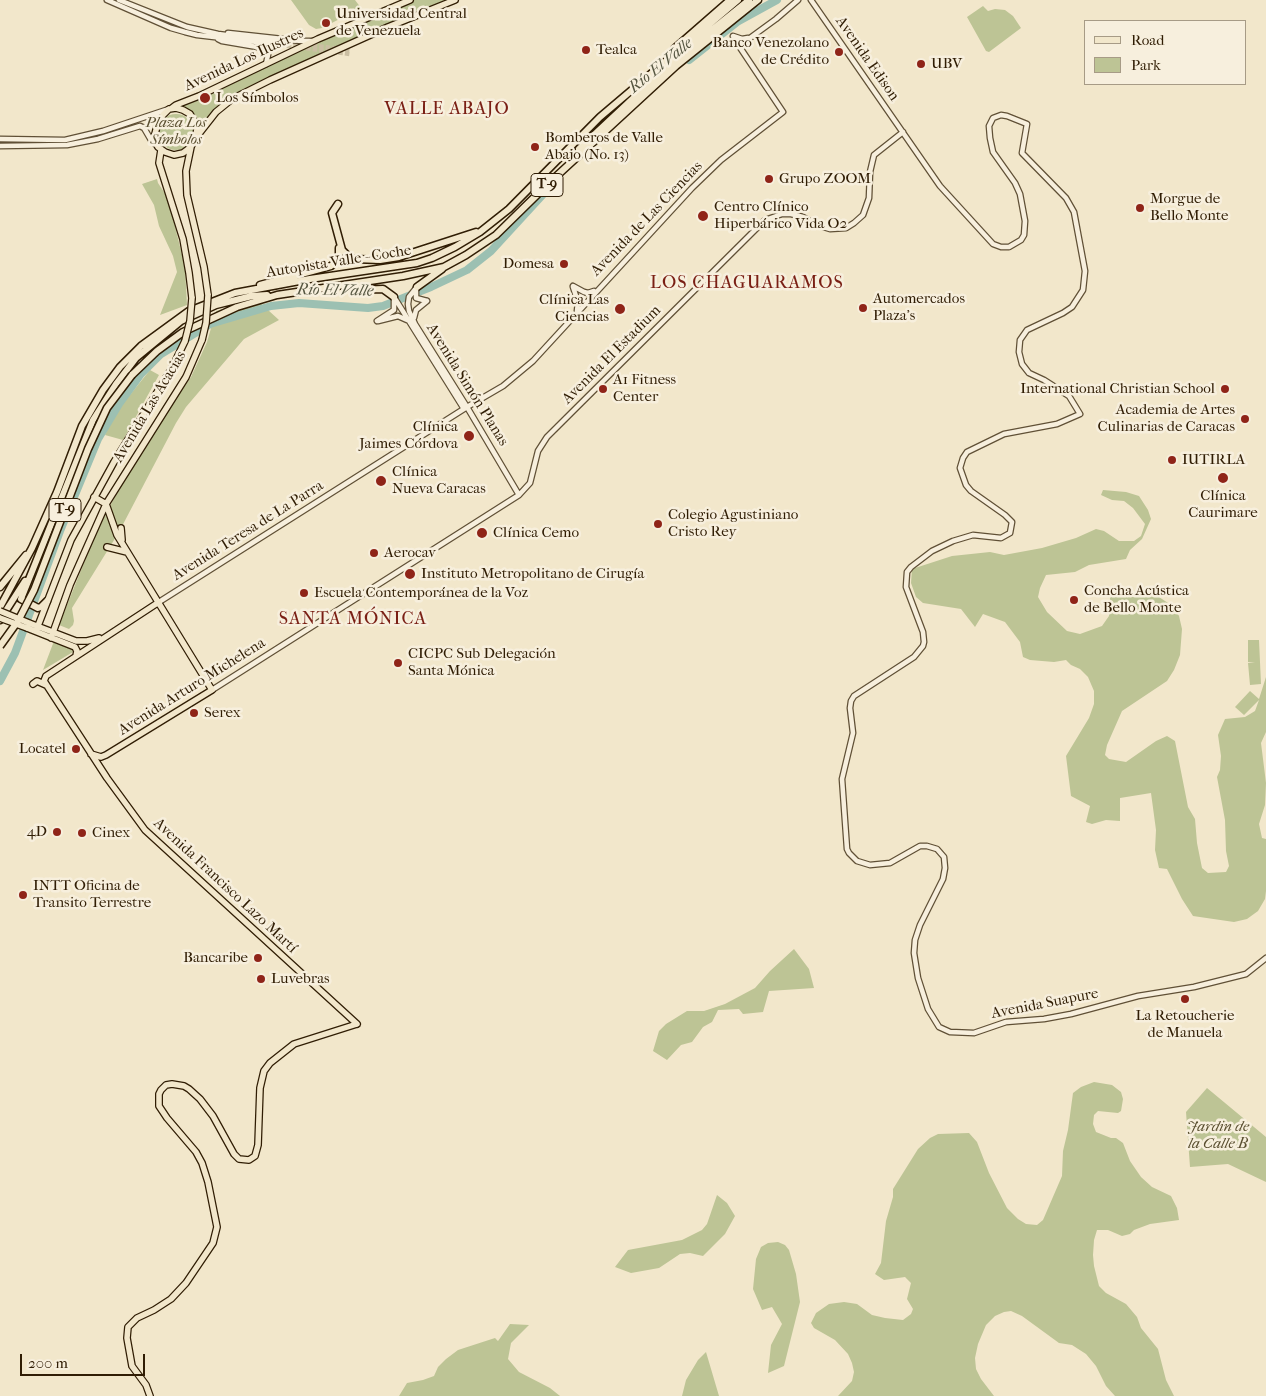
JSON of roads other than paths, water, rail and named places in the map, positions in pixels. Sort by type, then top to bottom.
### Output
[{"type":"highway","points":[[662,64],[668,54],[730,0]]},
{"type":"highway","name":"T-9","points":[[662,64],[738,0]]},
{"type":"highway","name":"Autopista Valle - Coche","points":[[0,646],[18,621],[34,590],[88,449],[107,408],[132,375],[157,351],[183,332],[237,307],[277,295],[444,267],[480,245],[672,62],[749,0]]},
{"type":"highway","name":"Autopista Valle - Coche","points":[[610,122],[758,0]]},
{"type":"highway","name":"Autopista Valle - Coche","points":[[0,607],[32,548],[57,492],[82,426],[103,390],[120,367],[141,346],[188,311],[235,293],[310,279],[416,263],[456,247],[480,232],[509,209],[600,118],[662,64]]},
{"type":"highway","points":[[338,204],[332,213],[342,250],[354,259],[380,260],[399,257],[480,232]]},
{"type":"highway","name":"T-9","points":[[235,293],[334,265],[340,253],[327,208]]},
{"type":"highway","name":"T-9","points":[[417,287],[444,267]]},
{"type":"highway","points":[[344,285],[356,290],[383,289],[394,297]]},
{"type":"highway","points":[[47,600],[38,608],[21,598],[93,420],[116,384],[136,358],[181,321],[216,305],[252,296],[277,295]]},
{"type":"highway","points":[[0,587],[12,570],[32,548]]},
{"type":"highway","points":[[0,619],[10,607],[35,565]]},
{"type":"main road","name":"Avenida Los Ilustres","points":[[170,109],[318,39],[410,0]]},
{"type":"main road","name":"Avenida Los Ilustres","points":[[194,140],[216,112],[232,100],[270,80],[383,29],[455,0]]},
{"type":"main road","points":[[170,109],[183,110],[194,118],[197,129],[194,140],[191,147],[179,154],[169,154],[160,148],[155,138],[157,126],[163,114],[170,109]]},
{"type":"main road","name":"Avenida Las Acacias","points":[[52,635],[70,585],[106,504],[186,377],[202,340],[206,323],[208,295],[204,266],[187,196],[186,171],[191,147]]},
{"type":"main road","name":"Avenida Las Acacias","points":[[37,629],[71,540],[94,497],[172,368],[185,341],[190,321],[192,298],[190,273],[182,239],[159,163],[160,148]]},
{"type":"main road","points":[[94,497],[106,504],[113,526],[127,552],[212,690]]},
{"type":"main road","points":[[113,526],[122,527],[123,544]]},
{"type":"main road","points":[[108,548],[127,552]]},
{"type":"main road","name":"Avenida Teresa de La Parra","points":[[44,678],[159,602]]},
{"type":"main road","points":[[0,611],[28,626]]},
{"type":"main road","points":[[0,619],[37,629],[75,646],[76,656]]},
{"type":"main road","points":[[52,635],[81,642],[104,637]]},
{"type":"main road","name":"Avenida Francisco Lazo Martí","points":[[44,678],[49,689],[91,754],[145,830],[357,1024],[294,1044],[264,1070],[260,1088],[258,1144],[255,1156],[250,1160],[239,1158],[234,1154],[213,1116],[200,1099],[189,1089],[178,1084],[172,1084],[166,1085],[161,1090],[159,1106],[166,1118],[193,1147],[202,1163],[208,1182],[217,1227],[213,1244],[186,1283],[171,1299],[137,1318],[128,1327],[126,1338],[132,1366],[146,1385],[150,1396]]},
{"type":"main road","points":[[33,684],[39,681],[49,689]]},
{"type":"main road","name":"Avenida Arturo Michelena","points":[[106,755],[212,690]]},
{"type":"main road","points":[[91,754],[102,757],[106,755]]},
{"type":"main road","points":[[104,772],[102,763],[106,755]]},
{"type":"street","points":[[107,0],[172,28],[197,35],[274,43]]},
{"type":"street","points":[[119,0],[176,24],[217,36],[222,41],[263,48],[268,55],[266,65]]},
{"type":"street","points":[[745,54],[739,46],[798,0]]},
{"type":"street","name":"Avenida Edison","points":[[811,0],[940,186],[987,237],[994,244],[1001,247],[1009,247],[1021,240],[1024,235],[1025,215],[1015,184],[993,152],[989,126],[993,118],[1001,115],[1027,124],[1022,153],[1066,198],[1074,212],[1085,280],[1083,290],[1072,307],[1027,330],[1020,340],[1019,352],[1022,364],[1029,373],[1069,396],[1080,414]]},
{"type":"street","points":[[815,0],[817,9]]},
{"type":"street","points":[[217,36],[224,32],[301,41],[318,39]]},
{"type":"street","points":[[733,36],[744,39],[752,37]]},
{"type":"street","points":[[745,54],[747,45],[752,37]]},
{"type":"street","name":"Avenida de Las Ciencias","points":[[466,408],[514,378],[533,361],[597,289],[692,188],[721,160],[783,112],[745,54]]},
{"type":"street","points":[[0,139],[65,140],[103,131],[170,109]]},
{"type":"street","points":[[0,146],[66,145],[140,126],[144,128],[151,140],[160,148]]},
{"type":"street","name":"Avenida El Estadium","points":[[519,495],[530,483],[538,451],[547,436],[765,220],[782,214],[791,214],[803,217],[830,229],[846,228],[854,223],[863,214],[869,198],[870,172],[874,155],[902,132]]},
{"type":"street","points":[[577,312],[578,302],[573,286],[588,293],[597,289]]},
{"type":"street","points":[[415,324],[416,310],[427,301],[416,298],[417,287]]},
{"type":"street","name":"Avenida Simón Planas","points":[[417,287],[409,297],[408,304],[415,324],[519,495]]},
{"type":"street","points":[[394,297],[394,310],[377,321],[398,316],[408,320]]},
{"type":"street","name":"Avenida Simón Planas","points":[[394,297],[466,408]]},
{"type":"street","name":"Avenida Teresa de La Parra","points":[[159,602],[466,408]]},
{"type":"street","name":"Avenida Suapure","points":[[1080,414],[1057,424],[1004,434],[973,448],[963,458],[960,468],[967,488],[1005,515],[1012,522],[1012,529],[1010,533],[1001,538],[973,535],[954,541],[922,558],[911,566],[907,572],[906,588],[923,632],[924,642],[920,651],[914,657],[854,696],[852,701],[850,708],[854,733],[842,779],[847,849],[857,861],[870,865],[890,863],[920,846],[932,847],[941,853],[945,868],[943,879],[920,925],[915,940],[914,952],[918,978],[928,1009],[939,1027],[950,1032],[974,1033],[1006,1022],[1044,1019],[1071,1014],[1138,996],[1194,987],[1246,974],[1266,958]]},
{"type":"street","name":"Avenida Arturo Michelena","points":[[212,690],[519,495]]},
{"type":"waterway","name":"Río El Valle","points":[[689,60],[737,22],[777,0]]},
{"type":"waterway","name":"Río El Valle","points":[[0,681],[15,653],[60,531],[98,439],[119,404],[141,374],[161,354],[210,324],[271,306],[299,303],[368,308],[383,306],[431,287],[467,270],[491,251],[558,178]]},
{"type":"tunnel","points":[[274,41],[350,50]]},
{"type":"tunnel","points":[[274,44],[350,54]]},
{"type":"place","name":"Universidad Central de Venezuela","points":[[326,23]]},
{"type":"place","name":"Tealca","points":[[586,50]]},
{"type":"place","name":"Banco Venezolano de Crédito","points":[[839,52]]},
{"type":"place","name":"UBV","points":[[921,64]]},
{"type":"place","name":"Los Símbolos","points":[[205,98]]},
{"type":"place","name":"Bomberos de Valle Abajo (No. 13)","points":[[535,147]]},
{"type":"place","name":"Grupo ZOOM","points":[[769,179]]},
{"type":"place","name":"Morgue de Bello Monte","points":[[1140,208]]},
{"type":"place","name":"Centro Clínico Hiperbárico Vida O2","points":[[703,216]]},
{"type":"place","name":"Domesa","points":[[564,264]]},
{"type":"place","name":"Automercados Plaza's","points":[[863,308]]},
{"type":"place","name":"Clínica Las Ciencias","points":[[620,309]]},
{"type":"place","name":"A1 Fitness Center","points":[[603,389]]},
{"type":"place","name":"International Christian School","points":[[1225,389]]},
{"type":"place","name":"Academia de Artes Culinarias de Caracas","points":[[1245,419]]},
{"type":"place","name":"Clínica Jaimes Córdova","points":[[469,436]]},
{"type":"place","name":"IUTIRLA","points":[[1172,460]]},
{"type":"place","name":"Clínica Caurimare","points":[[1223,478]]},
{"type":"place","name":"Clínica Nueva Caracas","points":[[381,481]]},
{"type":"place","name":"Colegio Agustiniano Cristo Rey","points":[[658,524]]},
{"type":"place","name":"Clínica Cemo","points":[[482,533]]},
{"type":"place","name":"Aerocav","points":[[374,553]]},
{"type":"place","name":"Instituto Metropolitano de Cirugía","points":[[410,574]]},
{"type":"place","name":"Escuela Contemporánea de la Voz","points":[[304,593]]},
{"type":"place","name":"Concha Acústica de Bello Monte","points":[[1074,600]]},
{"type":"place","name":"CICPC Sub Delegación Santa Mónica","points":[[398,663]]},
{"type":"place","name":"Serex","points":[[194,713]]},
{"type":"place","name":"Locatel","points":[[76,749]]},
{"type":"place","name":"4D","points":[[57,832]]},
{"type":"place","name":"Cinex","points":[[82,833]]},
{"type":"place","name":"INTT Oficina de Transito Terrestre","points":[[23,895]]},
{"type":"place","name":"Bancaribe","points":[[258,958]]},
{"type":"place","name":"Luvebras","points":[[261,979]]},
{"type":"place","name":"La Retoucherie de Manuela","points":[[1185,999]]},
{"type":"district","name":"VALLE ABAJO","points":[[447,110]]},
{"type":"district","name":"LOS CHAGUARAMOS","points":[[747,284]]},
{"type":"district","name":"SANTA MÓNICA","points":[[353,620]]},
{"type":"park label","name":"Plaza Los Símbolos","points":[[176,132]]},
{"type":"park label","name":"Jardin de la Calle B","points":[[1218,1136]]}]
